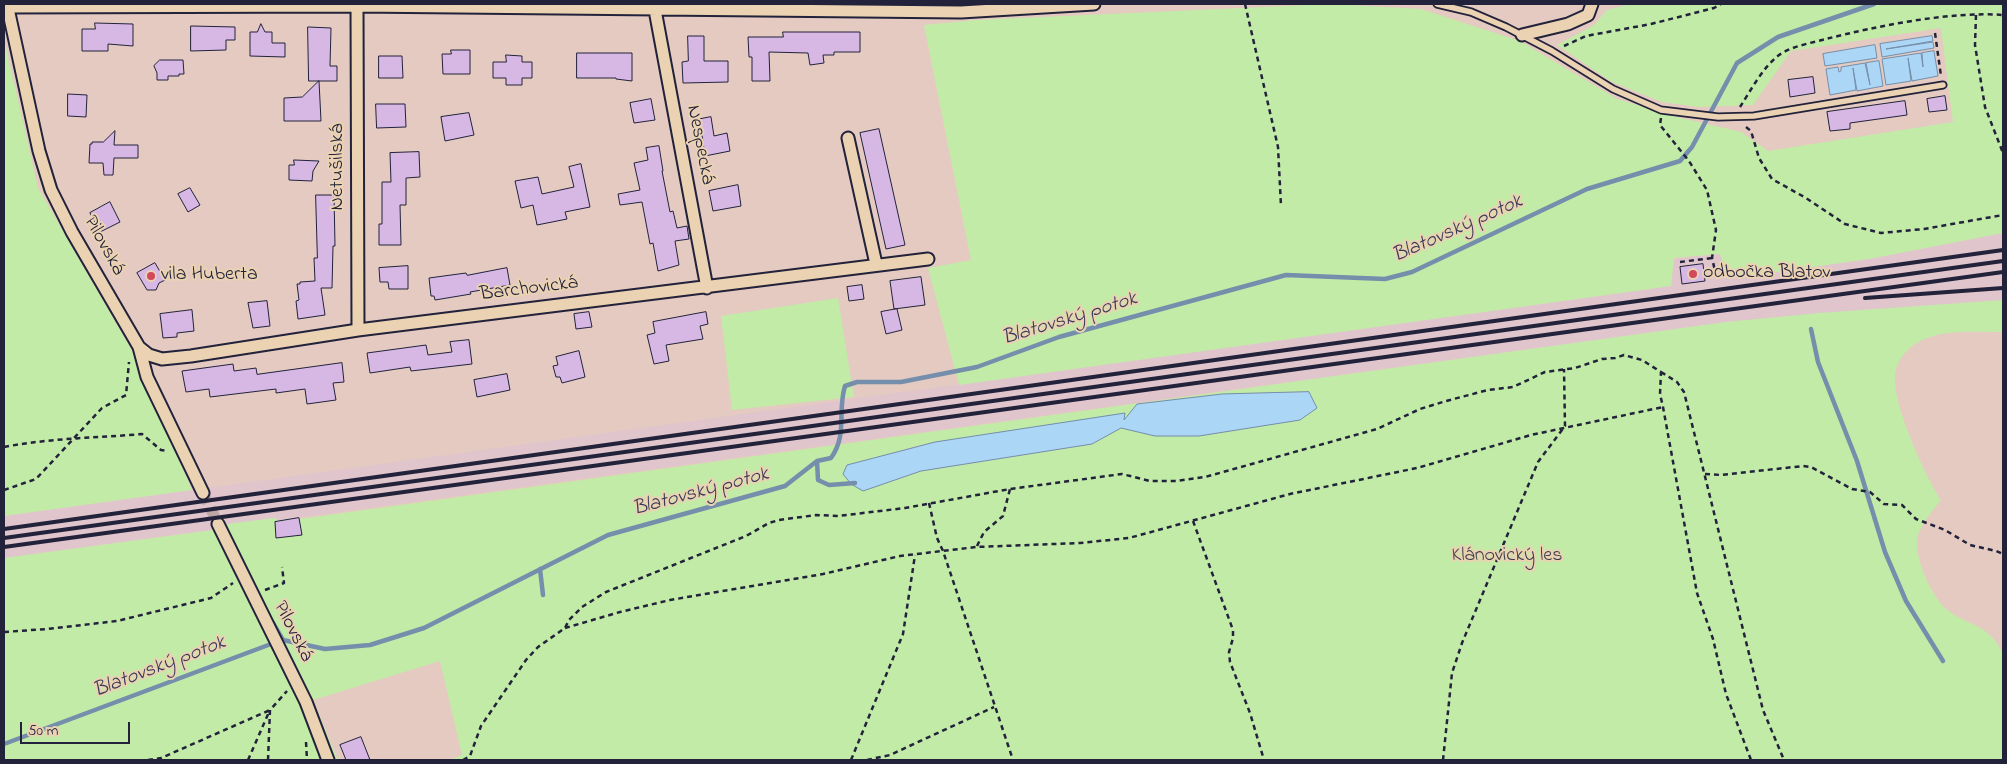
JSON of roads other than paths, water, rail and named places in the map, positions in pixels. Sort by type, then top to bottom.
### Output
[{"type":"street","points":[[8,6],[357,5],[655,10],[926,8],[961,12],[1092,4]]},
{"type":"street","points":[[1522,35],[1568,24],[1588,16],[1592,4]]},
{"type":"street","name":"Netušilská","points":[[357,5],[358,330]]},
{"type":"street","name":"Pilovská","points":[[8,6],[40,151],[51,190],[72,232],[139,351],[147,377],[203,493]]},
{"type":"street","name":"Nespecká","points":[[655,10],[707,288]]},
{"type":"street","points":[[848,138],[876,264]]},
{"type":"street","name":"Barchovická","points":[[139,351],[162,358],[191,356],[358,330],[928,259]]},
{"type":"street","name":"Pilovská","points":[[218,524],[296,681],[328,760]]},
{"type":"lane","points":[[1437,4],[1471,12],[1506,27],[1613,89],[1661,110],[1718,117],[1754,116],[1943,85]]},
{"type":"water","points":[[1932,36],[1933,41],[1886,49],[1933,42],[1934,48],[1882,57],[1880,44]]},
{"type":"water","points":[[1875,45],[1877,58],[1825,66],[1823,54]]},
{"type":"water","points":[[1934,51],[1938,76],[1912,81],[1908,58],[1911,81],[1886,85],[1882,59],[1921,53],[1923,67],[1922,53]]},
{"type":"water","points":[[1879,61],[1883,86],[1857,91],[1853,68],[1856,90],[1830,95],[1826,69],[1838,67],[1839,72],[1841,67],[1865,63],[1870,85],[1866,63]]},
{"type":"water","points":[[1309,392],[1317,408],[1300,420],[1199,436],[1155,436],[1121,428],[1092,444],[921,471],[863,491],[851,484],[843,474],[847,465],[935,442],[1125,413],[1124,420],[1137,404],[1222,394]]},
{"type":"waterway","name":"Blatovský potok","points":[[273,623],[283,640],[325,649],[370,645],[424,628],[608,535],[785,486],[817,461],[831,458],[836,449],[841,431],[845,386],[857,382],[901,382],[977,367],[1059,337],[1286,275],[1385,279],[1412,272],[1587,189],[1680,161],[1692,147],[1737,63],[1778,37],[1874,4]]},
{"type":"waterway","points":[[1811,329],[1818,362],[1857,461],[1885,552],[1906,601],[1943,661]]},
{"type":"waterway","points":[[817,461],[818,480],[829,485],[855,483]]},
{"type":"waterway","points":[[540,569],[543,595]]},
{"type":"waterway","name":"Blatovský potok","points":[[4,744],[271,644]]},
{"type":"tunnel","points":[[203,493],[218,524]]},
{"type":"railway","points":[[4,529],[2003,250]]},
{"type":"railway","points":[[4,538],[2003,261]]},
{"type":"railway","points":[[4,547],[2003,272]]},
{"type":"railway","points":[[1865,298],[2003,288]]},
{"type":"place","name":"odbočka Blatov","points":[[1693,274]]},
{"type":"place","name":"vila Huberta","points":[[151,276]]},
{"type":"park label","name":"Klánovický les","points":[[1507,557]]}]
